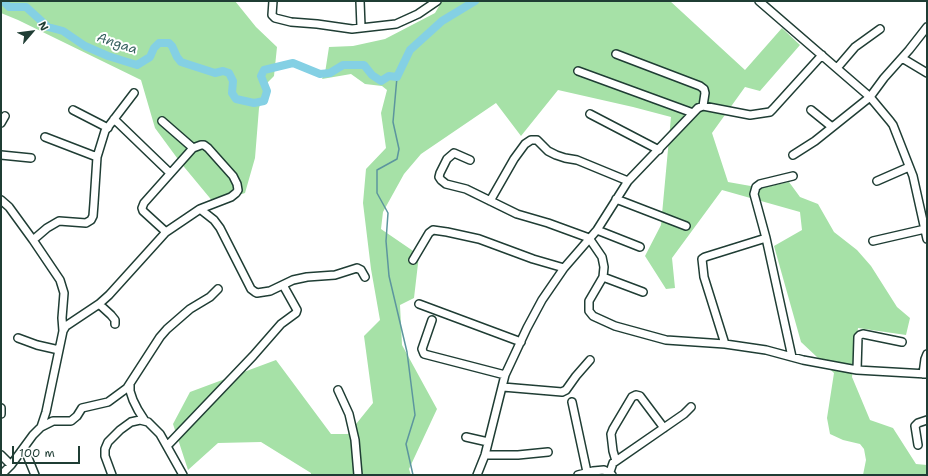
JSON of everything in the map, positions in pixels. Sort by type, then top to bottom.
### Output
[{"type":"street","points":[[274,1],[272,15],[275,18],[291,22],[352,29],[396,24],[418,14],[438,1]]},
{"type":"street","points":[[360,1],[361,27]]},
{"type":"street","points":[[759,1],[870,97],[893,125],[913,176],[927,239]]},
{"type":"street","points":[[793,155],[815,141],[870,97],[926,28]]},
{"type":"street","points":[[837,68],[855,47],[880,29]]},
{"type":"street","points":[[616,54],[700,86],[704,89],[705,93],[703,106]]},
{"type":"street","points":[[477,475],[485,455],[503,388],[505,375],[542,300],[564,268],[596,230],[628,181],[693,113],[703,106],[750,115],[770,112],[822,55]]},
{"type":"street","points":[[902,58],[927,73]]},
{"type":"street","points":[[578,71],[693,113]]},
{"type":"street","points":[[33,240],[47,228],[59,221],[86,223],[91,220],[93,216],[97,157],[105,131],[134,93]]},
{"type":"street","points":[[73,110],[108,128]]},
{"type":"street","points":[[811,110],[832,127]]},
{"type":"street","points":[[590,114],[659,150]]},
{"type":"street","points":[[1,123],[5,116]]},
{"type":"street","points":[[114,119],[170,173]]},
{"type":"street","points":[[162,120],[192,148]]},
{"type":"street","points":[[45,137],[97,157]]},
{"type":"street","points":[[490,201],[514,160],[525,144],[531,140],[536,140],[548,151],[556,155],[577,160],[628,181]]},
{"type":"street","points":[[63,331],[71,323],[99,304],[120,284],[166,232],[200,208],[236,194],[238,190],[237,184],[208,148],[201,145],[192,148],[145,201],[142,208],[143,211],[166,232]]},
{"type":"street","points":[[470,160],[454,153],[447,159],[439,177],[446,184],[466,189],[517,214],[590,238],[602,257],[604,267],[603,277],[589,301],[589,311],[593,316],[615,326],[666,340],[725,344],[766,350],[803,360],[857,370],[925,374],[925,359],[927,354]]},
{"type":"street","points":[[1,155],[31,158]]},
{"type":"street","points":[[877,180],[909,166]]},
{"type":"street","points":[[792,357],[766,238],[754,194],[756,187],[760,184],[793,176]]},
{"type":"street","points":[[616,199],[686,226]]},
{"type":"street","points":[[1,200],[9,207],[33,240],[60,280],[64,293],[62,318],[63,331],[46,412],[41,427]]},
{"type":"street","points":[[200,208],[214,220],[220,228],[251,289],[257,293],[270,290],[300,278],[335,275],[357,268],[361,270],[365,277]]},
{"type":"street","points":[[873,240],[925,228]]},
{"type":"street","points":[[413,260],[429,233],[433,230],[479,239],[533,259],[564,268]]},
{"type":"street","points":[[596,230],[640,247]]},
{"type":"street","points":[[725,344],[704,277],[702,259],[766,238]]},
{"type":"street","points":[[603,277],[643,292]]},
{"type":"street","points":[[167,446],[253,356],[281,324],[296,313],[297,310],[284,285]]},
{"type":"street","points":[[1,475],[11,465],[41,427],[53,421],[71,421],[77,416],[82,408],[108,402],[127,388],[160,337],[167,329],[190,309],[207,300],[218,289]]},
{"type":"street","points":[[99,304],[112,315],[115,320],[115,324]]},
{"type":"street","points":[[419,304],[521,342]]},
{"type":"street","points":[[432,320],[422,349],[424,354],[505,375]]},
{"type":"street","points":[[857,370],[858,337],[860,335],[863,334],[902,342]]},
{"type":"street","points":[[18,338],[41,346],[59,350]]},
{"type":"street","points":[[503,388],[562,392],[566,390],[590,360]]},
{"type":"street","points":[[130,384],[130,391],[133,400],[145,421]]},
{"type":"street","points":[[338,390],[349,414],[355,440],[358,475]]},
{"type":"street","points":[[616,461],[612,451],[611,434],[632,396],[636,394],[640,396],[664,428]]},
{"type":"street","points":[[572,402],[588,472]]},
{"type":"street","points":[[578,475],[604,470],[611,473],[613,463],[684,414],[691,407]]},
{"type":"street","points":[[1,408],[1,414]]},
{"type":"street","points":[[112,475],[105,456],[105,449],[108,442],[120,430],[132,422],[140,420],[153,426],[167,446],[183,475]]},
{"type":"street","points":[[918,446],[916,426],[918,423],[927,420]]},
{"type":"street","points":[[466,437],[488,442]]},
{"type":"street","points":[[24,448],[35,475]]},
{"type":"street","points":[[485,455],[518,455],[548,452]]},
{"type":"street","points":[[1,456],[11,465]]},
{"type":"green space","points":[[1,1],[235,1],[256,27],[277,47],[274,76],[267,83],[259,108],[255,158],[245,193],[214,203],[180,162],[155,128],[141,80],[1,13]]},
{"type":"green space","points":[[442,1],[670,1],[745,70],[782,28],[800,45],[760,91],[745,87],[712,133],[728,182],[762,188],[789,182],[800,197],[818,204],[834,232],[857,250],[871,266],[897,307],[910,318],[906,335],[858,328],[852,377],[870,420],[893,428],[916,464],[927,465],[927,475],[863,475],[866,460],[864,449],[860,444],[843,440],[830,434],[827,418],[834,373],[801,342],[774,246],[802,230],[800,212],[722,190],[672,258],[675,288],[666,289],[645,256],[661,225],[671,117],[558,90],[521,136],[496,103],[421,154],[404,174],[383,212],[381,229],[419,255],[414,298],[400,305],[402,345],[437,409],[409,469],[411,475],[311,475],[311,473],[261,442],[218,443],[188,470],[173,424],[190,392],[276,360],[331,434],[348,434],[373,403],[364,336],[380,320],[371,269],[363,203],[366,169],[386,148],[381,113],[387,90],[382,86],[365,84],[351,74],[322,79],[325,73],[329,47],[353,46],[385,39],[435,13]]},
{"type":"waterway","name":"Angaa","points":[[3,1],[9,7],[26,7],[48,27],[63,31],[85,46],[108,56],[137,65],[150,57],[154,48],[159,43],[169,43],[181,62],[215,73],[223,71],[229,73],[233,81],[232,93],[236,99],[254,103],[264,101],[267,91],[261,76],[264,70],[293,63],[320,74],[330,73],[343,65],[364,65],[372,75],[381,81],[389,76],[397,77],[410,50],[442,21],[475,1]]},
{"type":"waterway","points":[[397,77],[393,122],[399,149],[397,159],[377,170],[377,193],[388,213],[386,241],[389,276],[407,352],[415,415],[406,444],[413,475]]}]
